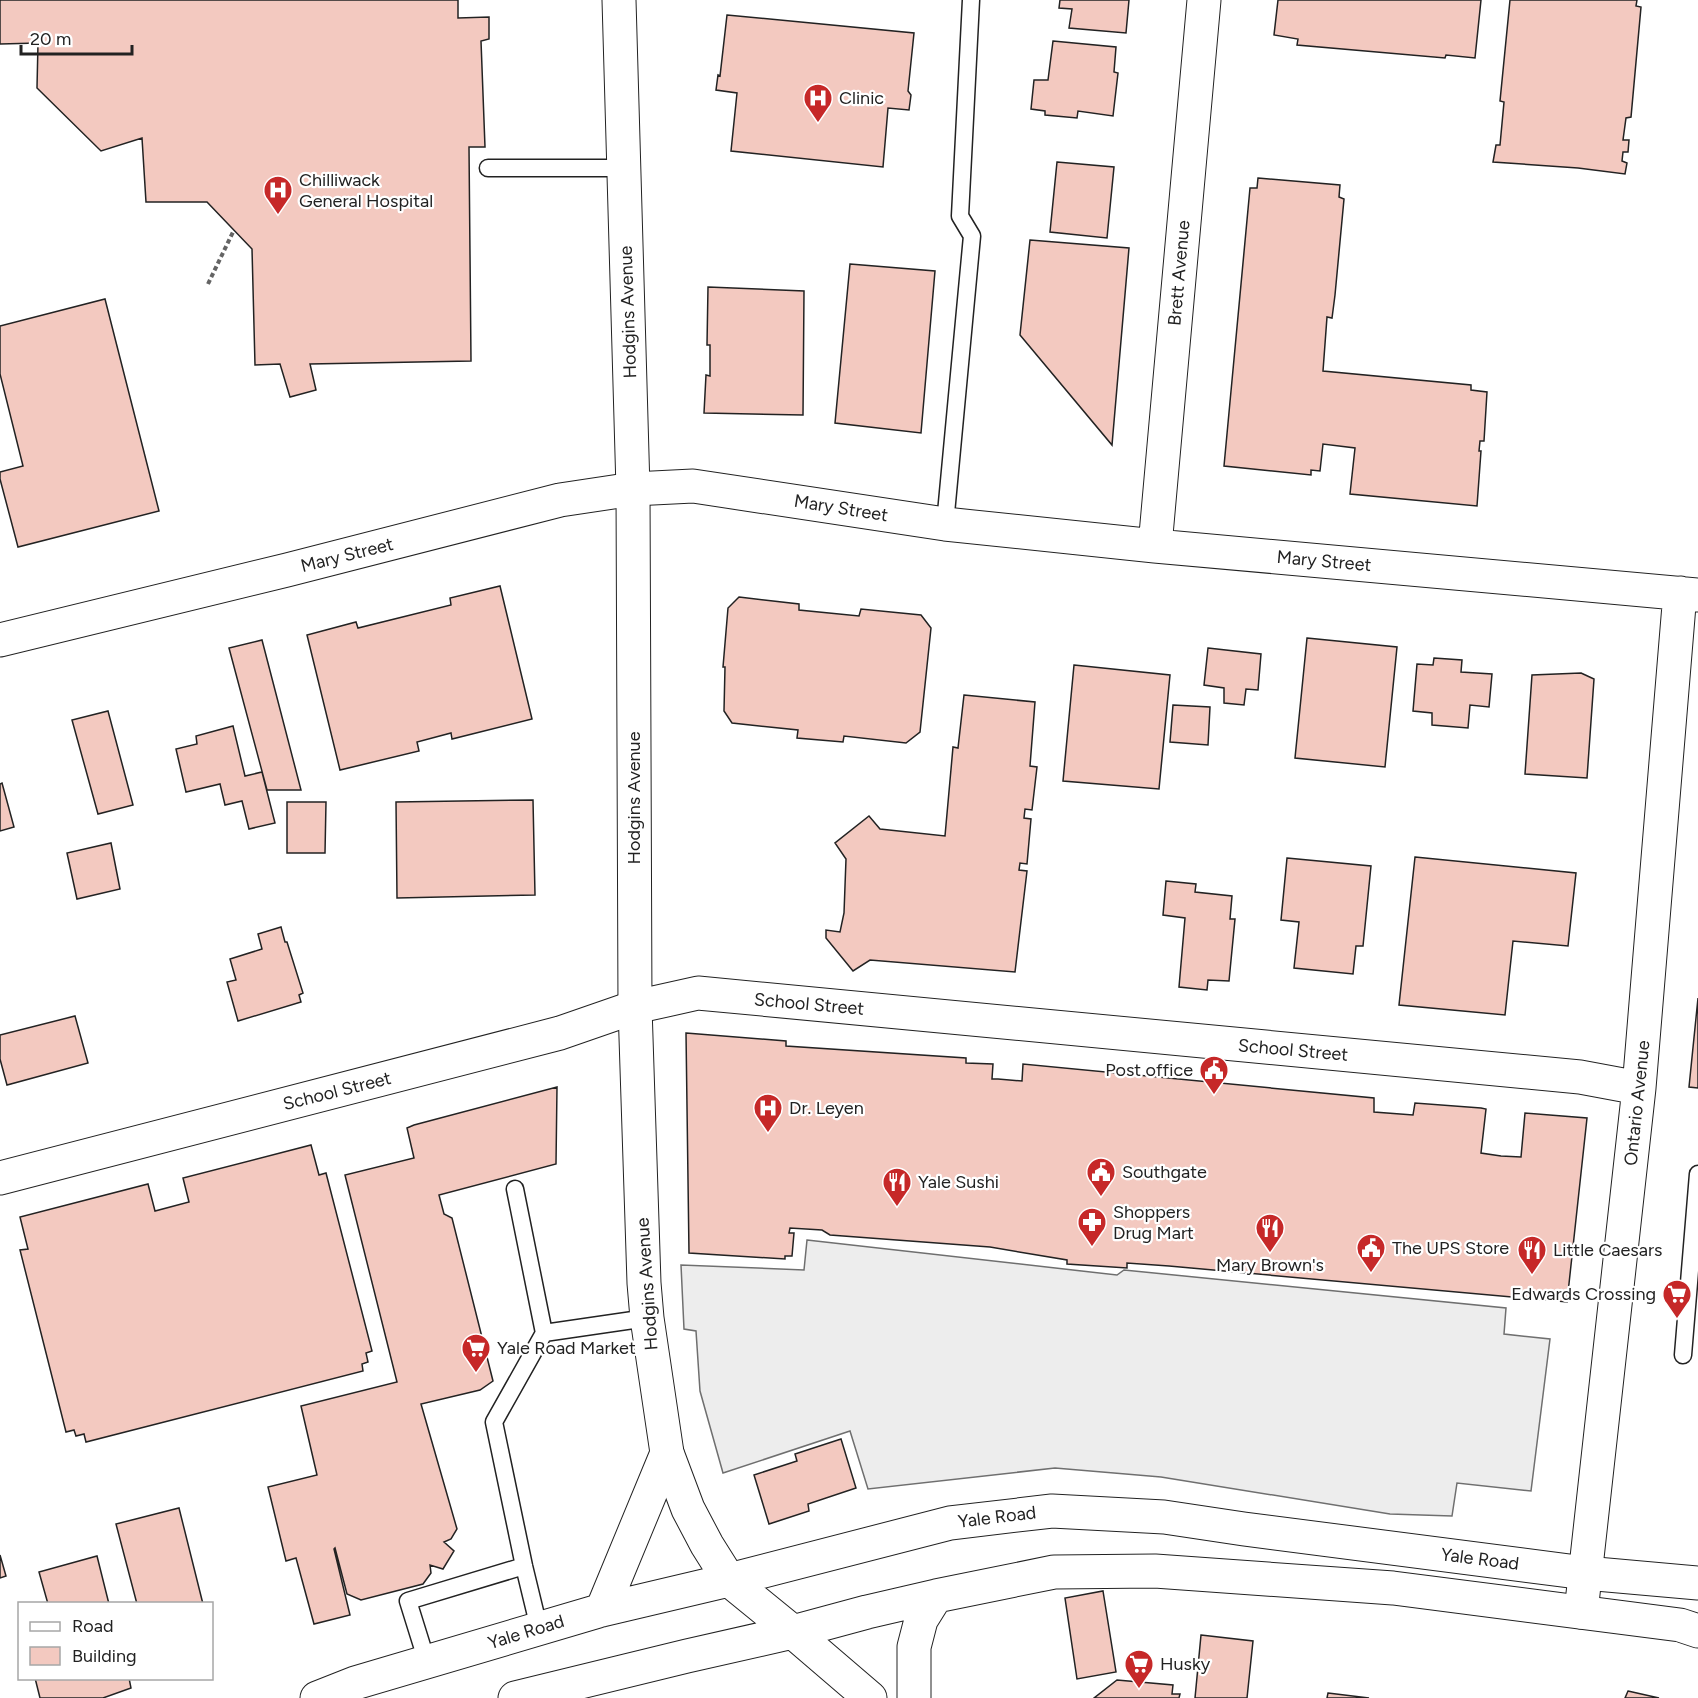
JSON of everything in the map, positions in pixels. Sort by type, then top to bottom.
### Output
[{"type":"street","name":"Hodgins Avenue","points":[[619,0],[633,489],[635,1007],[643,1272],[647,1318],[667,1453],[688,1509],[706,1545],[729,1580],[870,1698]]},
{"type":"street","name":"Brett Avenue","points":[[1155,546],[1204,0]]},
{"type":"street","name":"Mary Street","points":[[0,640],[560,500],[633,489],[693,486],[945,524],[1155,546],[1689,594]]},
{"type":"street","name":"Ontario Avenue","points":[[1581,1612],[1640,1088],[1689,594]]},
{"type":"street","name":"School Street","points":[[0,1178],[560,1033],[635,1007],[698,993],[1580,1077],[1640,1088]]},
{"type":"street","points":[[602,1610],[667,1453]]},
{"type":"street","name":"Yale Road","points":[[317,1698],[355,1683],[602,1610],[950,1523],[1052,1511],[1164,1517],[1585,1573],[1698,1583]]},
{"type":"street","points":[[515,1698],[793,1632],[867,1612],[1054,1572],[1155,1571],[1393,1588],[1692,1628]]},
{"type":"street","points":[[914,1698],[915,1647],[921,1620],[936,1596]]},
{"type":"lane","points":[[945,524],[972,236],[960,216],[971,0]]},
{"type":"lane","points":[[488,168],[624,168]]},
{"type":"lane","points":[[1683,1355],[1698,1174]]},
{"type":"lane","points":[[515,1189],[544,1333],[494,1422],[539,1628]]},
{"type":"lane","points":[[544,1333],[647,1318]]},
{"type":"lane","points":[[427,1662],[408,1601],[524,1566]]},
{"type":"path","points":[[208,284],[234,230]]},
{"type":"shaded area","points":[[807,1240],[1117,1275],[1124,1270],[1506,1308],[1504,1334],[1550,1339],[1531,1491],[1457,1483],[1452,1516],[1390,1514],[1161,1477],[1055,1468],[868,1489],[850,1431],[723,1473],[700,1391],[696,1331],[684,1329],[681,1265],[804,1270]]},
{"type":"building","points":[[0,0],[458,0],[458,18],[489,17],[489,39],[481,41],[485,147],[469,147],[471,361],[310,364],[316,390],[290,397],[280,364],[255,365],[252,249],[207,202],[146,202],[142,138],[101,151],[37,88],[38,43],[0,44]]},
{"type":"building","points":[[1060,0],[1129,0],[1126,33],[1069,28],[1072,9],[1059,8]]},
{"type":"building","points":[[1278,0],[1481,0],[1475,58],[1446,55],[1445,58],[1297,45],[1298,39],[1274,35]]},
{"type":"building","points":[[1510,0],[1637,0],[1636,6],[1641,7],[1631,117],[1626,118],[1623,140],[1629,140],[1628,152],[1623,152],[1622,161],[1627,163],[1625,174],[1493,162],[1496,145],[1500,145],[1504,102],[1500,101]]},
{"type":"building","points":[[727,15],[914,33],[908,91],[911,95],[909,110],[888,108],[883,167],[731,151],[737,93],[716,90],[718,75],[720,76]]},
{"type":"building","points":[[1053,41],[1116,47],[1114,72],[1118,73],[1113,116],[1078,111],[1077,118],[1045,115],[1045,111],[1031,109],[1034,80],[1048,80]]},
{"type":"building","points":[[1057,162],[1114,167],[1107,238],[1050,232]]},
{"type":"building","points":[[1258,178],[1340,185],[1339,197],[1344,199],[1335,295],[1332,318],[1327,317],[1323,371],[1471,385],[1471,390],[1487,392],[1484,441],[1480,441],[1479,451],[1481,451],[1477,506],[1350,494],[1355,448],[1323,444],[1320,471],[1311,470],[1311,475],[1224,466],[1250,188],[1257,188]]},
{"type":"building","points":[[1030,240],[1129,248],[1112,445],[1020,335]]},
{"type":"building","points":[[850,264],[935,271],[921,433],[835,423]]},
{"type":"building","points":[[708,287],[804,291],[803,415],[704,413],[706,375],[710,376],[710,345],[707,345]]},
{"type":"building","points":[[105,299],[159,511],[18,547],[0,479],[0,472],[23,466],[0,374],[0,326]]},
{"type":"building","points":[[500,586],[532,719],[452,739],[451,733],[417,742],[419,751],[340,770],[307,635],[356,622],[358,628],[451,605],[450,598]]},
{"type":"building","points":[[739,597],[799,604],[799,610],[859,616],[861,609],[921,615],[931,628],[920,732],[906,743],[844,736],[843,742],[797,738],[798,730],[732,723],[724,711],[725,667],[723,667],[728,608]]},
{"type":"building","points":[[1307,638],[1397,647],[1385,767],[1295,758]]},
{"type":"building","points":[[262,640],[301,790],[267,790],[229,648]]},
{"type":"building","points":[[1208,648],[1261,654],[1258,690],[1246,689],[1244,705],[1224,703],[1224,688],[1204,685]]},
{"type":"building","points":[[1434,658],[1462,660],[1461,672],[1492,674],[1489,707],[1470,705],[1468,728],[1432,725],[1432,713],[1413,711],[1417,664],[1433,665]]},
{"type":"building","points":[[1074,665],[1170,675],[1159,789],[1063,781]]},
{"type":"building","points":[[1581,673],[1594,679],[1587,778],[1525,774],[1532,675]]},
{"type":"building","points":[[964,695],[1035,702],[1030,766],[1037,767],[1032,810],[1025,809],[1024,818],[1031,819],[1027,864],[1020,863],[1019,870],[1027,871],[1015,972],[870,960],[853,971],[826,938],[826,930],[840,932],[844,913],[846,859],[835,843],[869,816],[880,829],[945,836],[953,747],[958,748]]},
{"type":"building","points":[[1173,705],[1210,707],[1208,745],[1170,742]]},
{"type":"building","points":[[108,711],[133,805],[98,814],[72,720]]},
{"type":"building","points":[[233,726],[245,776],[262,772],[275,823],[249,829],[242,801],[225,805],[220,784],[186,792],[176,749],[197,744],[196,736]]},
{"type":"building","points":[[2,783],[14,827],[0,831],[0,784]]},
{"type":"building","points":[[533,800],[535,895],[397,898],[396,802]]},
{"type":"building","points":[[287,802],[326,802],[325,853],[287,853]]},
{"type":"building","points":[[111,843],[120,889],[77,899],[67,853]]},
{"type":"building","points":[[1415,857],[1576,873],[1568,946],[1513,941],[1505,1015],[1399,1005]]},
{"type":"building","points":[[1287,858],[1371,866],[1363,946],[1356,946],[1353,974],[1294,968],[1299,922],[1281,920]]},
{"type":"building","points":[[1166,881],[1196,884],[1195,892],[1232,896],[1230,919],[1235,919],[1229,981],[1208,980],[1207,990],[1179,987],[1185,918],[1163,915]]},
{"type":"building","points":[[281,927],[303,993],[299,995],[301,1002],[238,1021],[227,982],[236,980],[230,959],[262,949],[258,934]]},
{"type":"building","points":[[1698,998],[1698,1088],[1689,1087]]},
{"type":"building","points":[[75,1016],[88,1063],[7,1085],[0,1059],[0,1035]]},
{"type":"building","points":[[686,1033],[786,1041],[786,1046],[966,1058],[966,1063],[993,1064],[992,1079],[1022,1081],[1023,1064],[1374,1098],[1374,1112],[1413,1115],[1415,1103],[1481,1108],[1486,1109],[1481,1153],[1501,1156],[1521,1157],[1525,1113],[1587,1118],[1567,1302],[1169,1266],[1127,1263],[1127,1268],[1067,1264],[1067,1260],[990,1247],[830,1235],[822,1230],[790,1228],[789,1233],[794,1233],[792,1256],[785,1256],[785,1259],[689,1253]]},
{"type":"building","points":[[557,1087],[556,1164],[439,1195],[444,1214],[452,1218],[493,1381],[480,1390],[421,1404],[457,1529],[451,1539],[444,1542],[454,1551],[443,1569],[430,1565],[431,1573],[423,1584],[361,1600],[347,1594],[335,1548],[350,1615],[314,1624],[296,1558],[286,1561],[268,1487],[317,1475],[301,1406],[397,1382],[345,1175],[414,1158],[407,1128],[414,1125]]},
{"type":"building","points":[[311,1145],[319,1175],[326,1173],[372,1351],[366,1353],[368,1362],[362,1364],[363,1371],[86,1442],[84,1434],[76,1436],[74,1430],[66,1432],[20,1250],[28,1249],[20,1217],[148,1184],[155,1211],[189,1202],[183,1178]]},
{"type":"building","points":[[841,1439],[856,1488],[808,1504],[809,1511],[769,1524],[754,1475],[797,1461],[795,1454]]},
{"type":"building","points":[[179,1508],[202,1602],[136,1602],[116,1524]]},
{"type":"building","points":[[0,1555],[6,1576],[0,1578]]},
{"type":"building","points":[[97,1556],[108,1602],[47,1602],[39,1572]]},
{"type":"building","name":"Husky","points":[[1103,1591],[1116,1672],[1077,1679],[1065,1598]]},
{"type":"building","points":[[1201,1635],[1253,1641],[1247,1698],[1195,1698]]},
{"type":"building","points":[[36,1680],[129,1680],[131,1688],[103,1698],[40,1698]]},
{"type":"building","name":"Husky","points":[[1117,1680],[1173,1685],[1172,1694],[1180,1694],[1179,1698],[1094,1698]]},
{"type":"building","points":[[1628,1691],[1659,1698],[1625,1698]]},
{"type":"building","points":[[1328,1693],[1369,1698],[1327,1698]]},
{"type":"place","name":"Clinic","points":[[818,124]]},
{"type":"place","name":"Chilliwack General Hospital","points":[[278,216]]},
{"type":"place","name":"Post office","points":[[1214,1096]]},
{"type":"place","name":"Dr. Leyen","points":[[768,1134]]},
{"type":"place","name":"Southgate","points":[[1101,1198]]},
{"type":"place","name":"Yale Sushi","points":[[897,1208]]},
{"type":"place","name":"Shoppers Drug Mart","points":[[1092,1248]]},
{"type":"place","name":"Mary Brown's","points":[[1270,1254]]},
{"type":"place","name":"The UPS Store","points":[[1371,1274]]},
{"type":"place","name":"Little Caesars","points":[[1532,1276]]},
{"type":"place","name":"Edwards Crossing","points":[[1677,1320]]},
{"type":"place","name":"Yale Road Market","points":[[476,1374]]},
{"type":"place","name":"Husky","points":[[1139,1690]]}]
